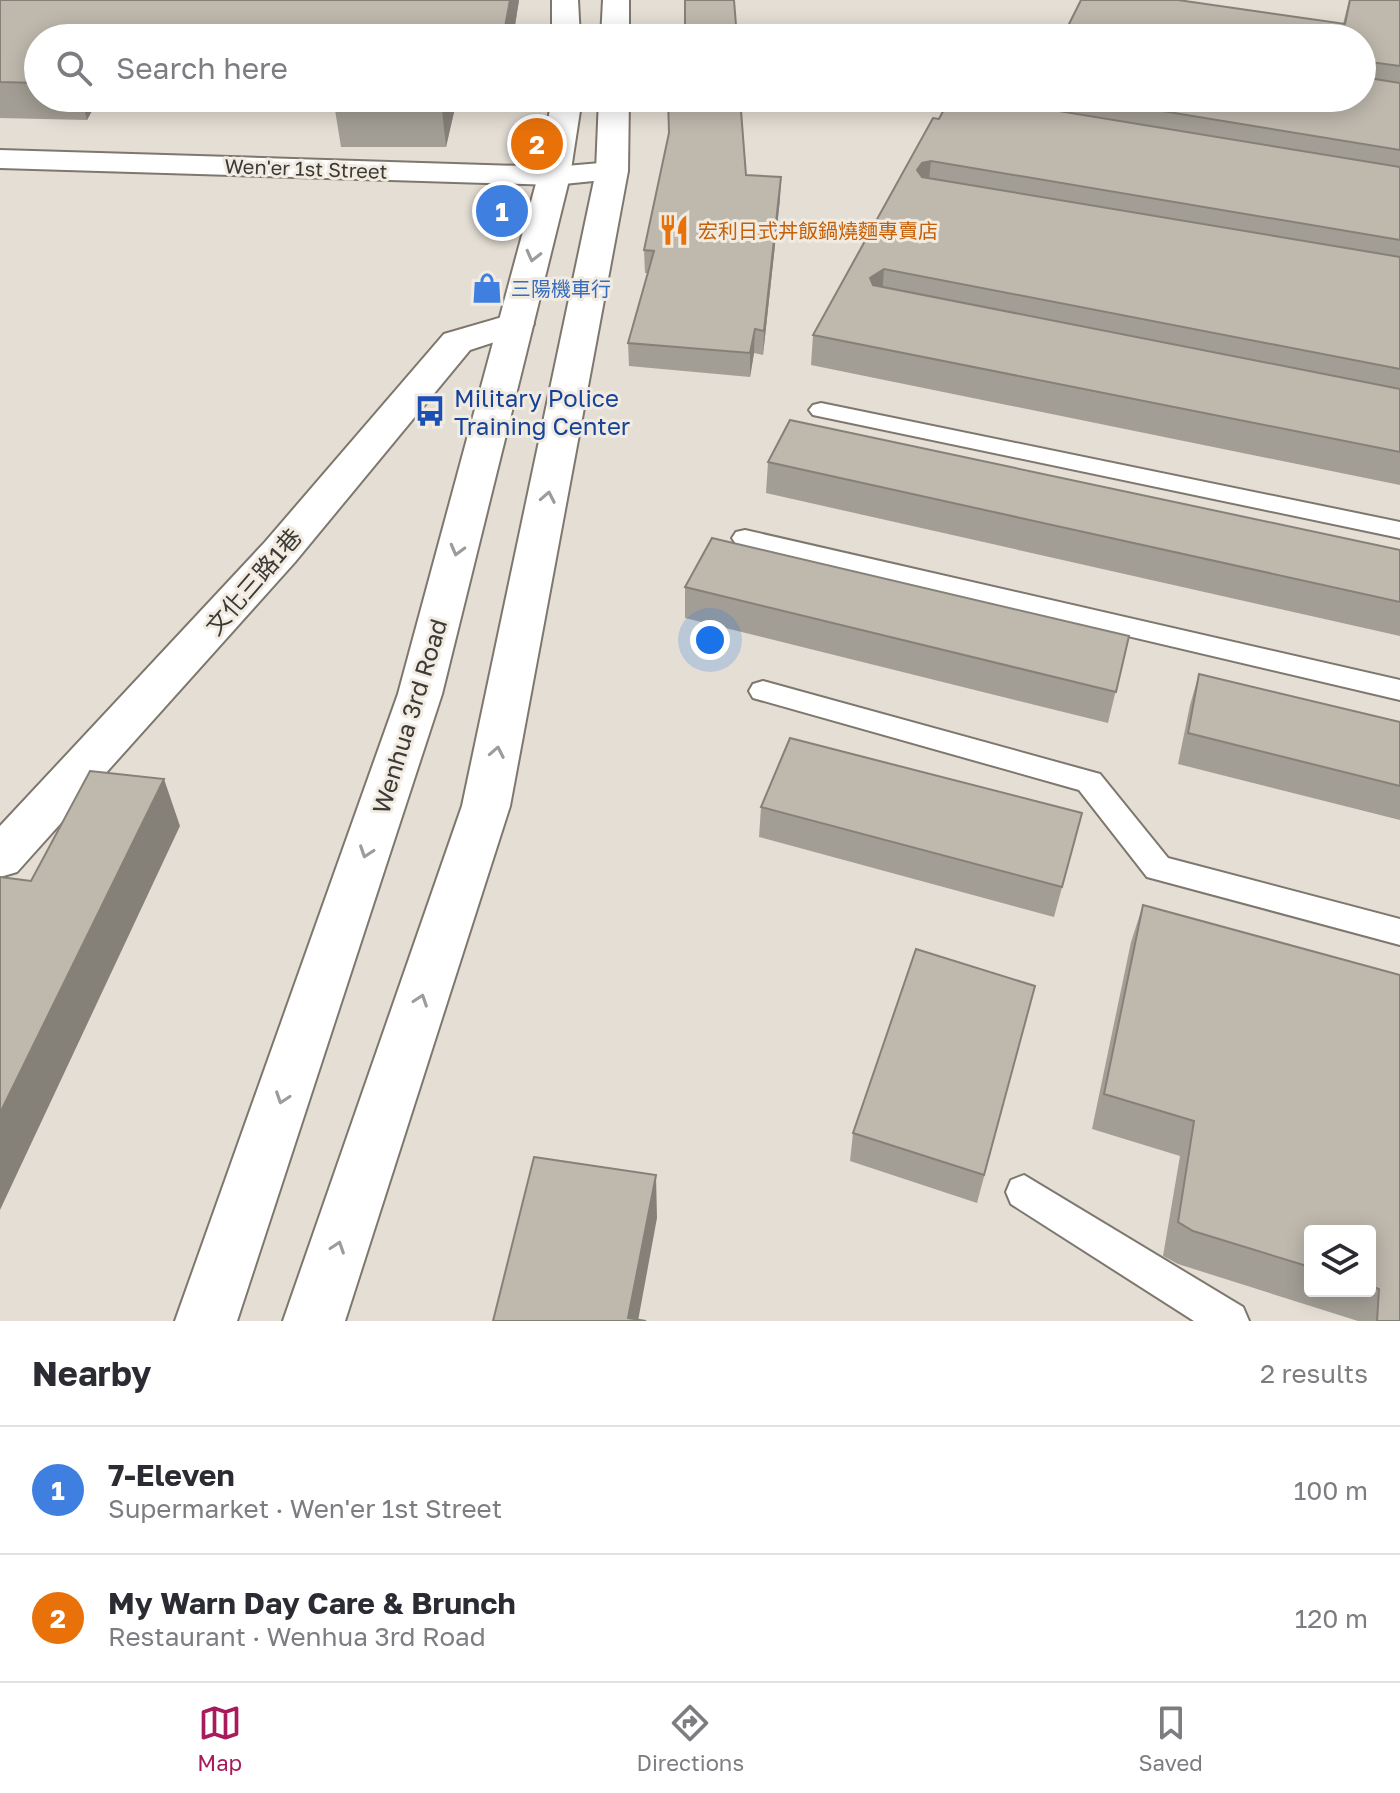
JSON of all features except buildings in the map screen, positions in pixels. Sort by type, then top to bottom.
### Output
[{"type":"street","points":[[565,0],[566,24]]},
{"type":"street","points":[[615,24],[616,0]]},
{"type":"street","name":"Wenhua 3rd Road","points":[[206,1321],[420,694],[554,176],[565,112]]},
{"type":"street","points":[[314,1321],[486,806],[612,171],[614,112]]},
{"type":"street","name":"Wen'er 1st Street","points":[[0,159],[554,176],[612,171]]},
{"type":"street","name":"文化三路1巷","points":[[0,858],[280,552],[457,342],[516,324]]},
{"type":"lane","points":[[821,410],[1400,530]]},
{"type":"lane","points":[[745,538],[1400,690]]},
{"type":"lane","points":[[763,691],[1089,782],[1158,868],[1400,932]]},
{"type":"lane","points":[[1024,1192],[1229,1321]]},
{"type":"place","name":"My Warn Day Care & Brunch","points":[[537,144]]},
{"type":"place","name":"7-Eleven","points":[[502,211]]},
{"type":"place","name":"宏利日式丼飯鍋燒麵專賣店","points":[[674,230]]},
{"type":"place","name":"三陽機車行","points":[[487,288]]},
{"type":"place","name":"Military Police Training Center","points":[[430,411]]}]
